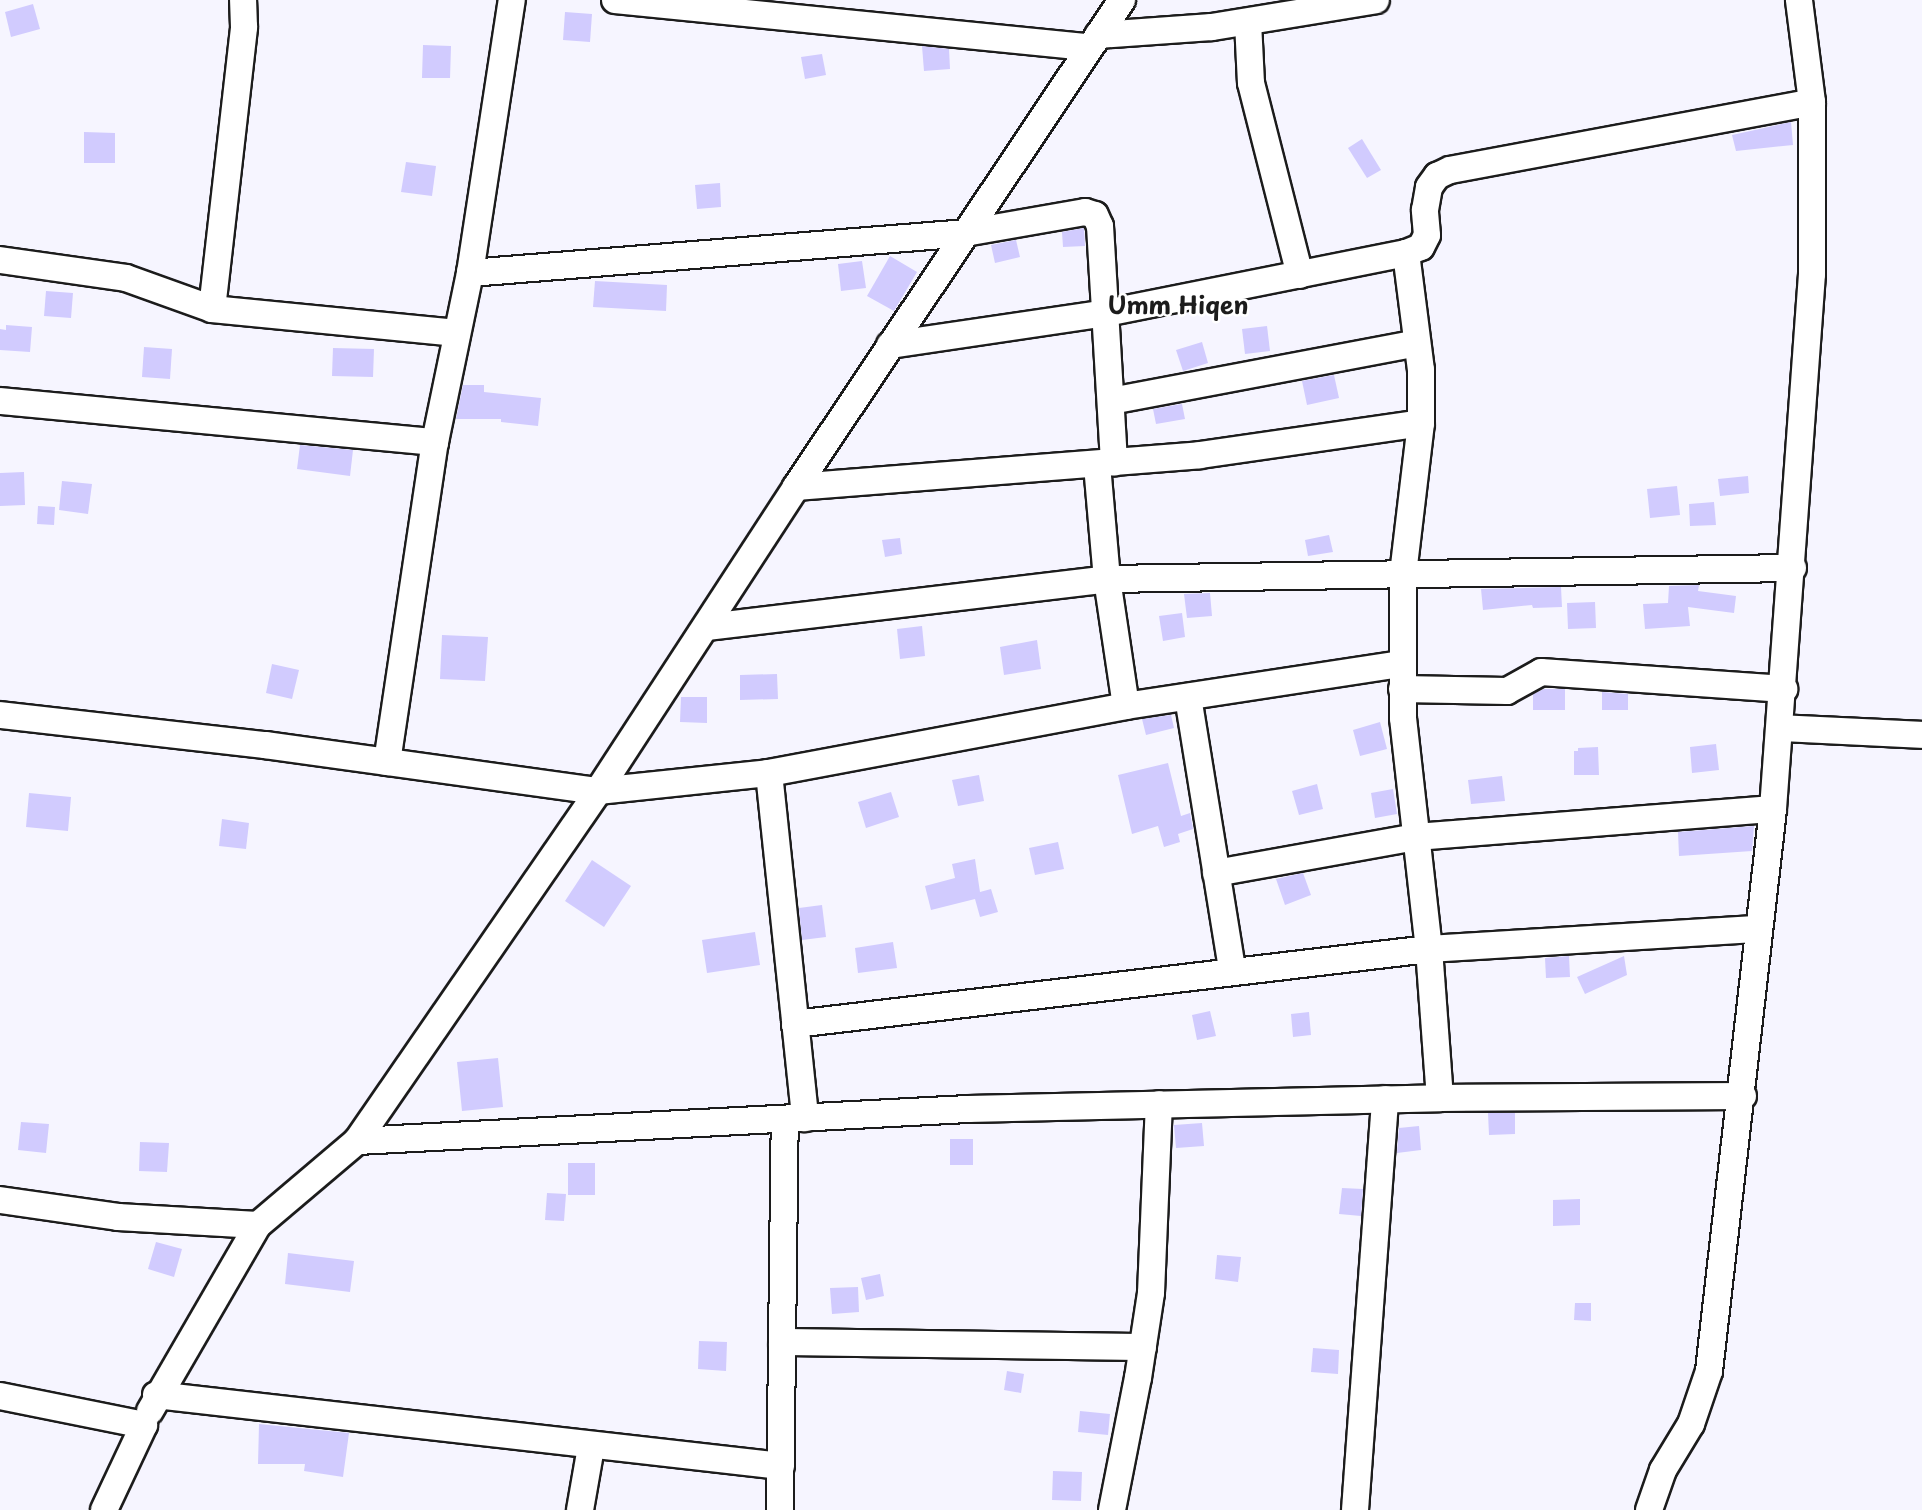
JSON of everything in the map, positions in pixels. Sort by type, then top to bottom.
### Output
[{"type":"street","points":[[212,309],[244,27],[243,0]]},
{"type":"street","points":[[387,762],[435,442],[470,273],[513,0]]},
{"type":"street","points":[[615,0],[1094,41],[1248,22],[1376,0]]},
{"type":"street","points":[[104,1510],[156,1395],[258,1225],[357,1141],[598,791],[890,345],[1122,0]]},
{"type":"street","points":[[1649,1510],[1663,1470],[1690,1424],[1709,1371],[1743,1096],[1758,929],[1773,810],[1793,568],[1812,274],[1812,102],[1800,0]]},
{"type":"street","points":[[1248,22],[1251,83],[1300,275]]},
{"type":"street","points":[[890,345],[1106,313],[1406,253],[1421,247],[1427,235],[1425,209],[1429,187],[1437,176],[1450,170],[1812,102]]},
{"type":"street","points":[[470,273],[965,233],[1085,212],[1095,215],[1100,226],[1111,401],[1106,464],[1107,579],[1126,706]]},
{"type":"street","points":[[1406,253],[1418,343],[1421,423],[1403,574],[1401,676],[1429,949],[1440,1098]]},
{"type":"street","points":[[0,260],[126,278],[212,309],[457,333]]},
{"type":"street","points":[[1111,401],[1418,343]]},
{"type":"street","points":[[0,401],[435,442]]},
{"type":"street","points":[[796,487],[1200,455],[1421,423]]},
{"type":"street","points":[[707,626],[1107,579],[1793,568]]},
{"type":"street","points":[[0,715],[387,762],[598,791],[769,774],[1126,706],[1188,697],[1401,676],[1507,691],[1541,672],[1784,689]]},
{"type":"street","points":[[1188,697],[1232,970]]},
{"type":"street","points":[[1780,728],[1922,735]]},
{"type":"street","points":[[769,774],[795,1024],[795,1118],[782,1342],[780,1510]]},
{"type":"street","points":[[1216,873],[1416,837],[1773,810]]},
{"type":"street","points":[[795,1024],[1232,970],[1429,949],[1758,929]]},
{"type":"street","points":[[357,1141],[968,1109],[1440,1098],[1743,1096]]},
{"type":"street","points":[[1355,1510],[1385,1099]]},
{"type":"street","points":[[1112,1510],[1151,1293],[1159,1104]]},
{"type":"street","points":[[0,1200],[118,1217],[258,1225]]},
{"type":"street","points":[[782,1342],[1143,1347]]},
{"type":"street","points":[[156,1395],[591,1447],[780,1466]]},
{"type":"street","points":[[0,1396],[144,1425]]},
{"type":"street","points":[[580,1510],[591,1447]]},
{"type":"building","points":[[33,4],[40,29],[11,37],[5,12]]},
{"type":"building","points":[[565,12],[592,14],[590,42],[563,40]]},
{"type":"building","points":[[423,45],[451,46],[450,78],[422,78]]},
{"type":"building","points":[[922,46],[949,49],[950,69],[924,71]]},
{"type":"building","points":[[822,54],[826,75],[805,79],[801,57]]},
{"type":"building","points":[[1791,122],[1793,145],[1736,151],[1732,135]]},
{"type":"building","points":[[84,132],[115,133],[115,163],[84,163]]},
{"type":"building","points":[[1362,139],[1381,170],[1367,178],[1348,148]]},
{"type":"building","points":[[406,162],[436,166],[432,196],[401,192]]},
{"type":"building","points":[[720,183],[721,207],[697,209],[695,185]]},
{"type":"building","points":[[1084,228],[1085,246],[1063,247],[1062,232]]},
{"type":"building","points":[[1016,240],[1020,257],[995,263],[991,245]]},
{"type":"building","points":[[890,256],[917,272],[894,311],[867,296]]},
{"type":"building","points":[[862,261],[866,288],[841,291],[838,264]]},
{"type":"building","points":[[595,281],[667,285],[666,311],[593,307]]},
{"type":"building","points":[[46,291],[73,293],[71,318],[44,316]]},
{"type":"building","points":[[6,325],[32,327],[30,352],[0,350],[0,329],[6,330]]},
{"type":"building","points":[[1267,326],[1270,351],[1245,354],[1242,329]]},
{"type":"building","points":[[1202,342],[1208,363],[1183,371],[1176,350]]},
{"type":"building","points":[[144,347],[172,349],[170,379],[142,377]]},
{"type":"building","points":[[333,348],[374,349],[373,377],[332,376]]},
{"type":"building","points":[[1334,375],[1339,398],[1307,405],[1302,381]]},
{"type":"building","points":[[463,385],[484,385],[484,392],[541,398],[538,426],[501,422],[501,419],[456,419]]},
{"type":"building","points":[[1182,404],[1185,419],[1156,424],[1153,409]]},
{"type":"building","points":[[300,445],[353,450],[350,476],[297,469]]},
{"type":"building","points":[[24,472],[25,505],[0,506],[0,473]]},
{"type":"building","points":[[1748,476],[1749,493],[1720,496],[1718,479]]},
{"type":"building","points":[[62,481],[92,484],[88,514],[59,510]]},
{"type":"building","points":[[1677,486],[1680,515],[1650,518],[1647,489]]},
{"type":"building","points":[[1714,502],[1716,525],[1690,526],[1689,504]]},
{"type":"building","points":[[38,506],[55,507],[54,525],[37,524]]},
{"type":"building","points":[[1329,535],[1333,552],[1308,556],[1305,540]]},
{"type":"building","points":[[900,538],[902,554],[885,557],[882,540]]},
{"type":"building","points":[[1699,585],[1698,591],[1736,596],[1734,613],[1688,607],[1690,626],[1645,629],[1643,604],[1668,603],[1669,586]]},
{"type":"building","points":[[1561,587],[1562,607],[1533,608],[1532,605],[1483,610],[1481,589]]},
{"type":"building","points":[[1210,593],[1212,616],[1187,618],[1184,594]]},
{"type":"building","points":[[1595,602],[1596,628],[1568,629],[1567,603]]},
{"type":"building","points":[[1182,613],[1185,637],[1163,641],[1159,616]]},
{"type":"building","points":[[922,626],[925,656],[900,659],[897,629]]},
{"type":"building","points":[[442,635],[488,637],[485,681],[440,679]]},
{"type":"building","points":[[1037,640],[1041,669],[1004,675],[1000,647]]},
{"type":"building","points":[[272,664],[299,670],[292,699],[266,693]]},
{"type":"building","points":[[777,674],[778,699],[740,700],[740,675]]},
{"type":"building","points":[[1544,689],[1565,689],[1565,710],[1533,710],[1533,694]]},
{"type":"building","points":[[1602,692],[1628,694],[1628,710],[1602,710]]},
{"type":"building","points":[[681,697],[707,697],[707,723],[680,722]]},
{"type":"building","points":[[1171,715],[1174,728],[1146,735],[1142,719]]},
{"type":"building","points":[[1380,722],[1387,749],[1360,756],[1353,730]]},
{"type":"building","points":[[1716,744],[1719,770],[1692,773],[1690,747]]},
{"type":"building","points":[[1598,747],[1599,775],[1574,775],[1574,751],[1578,751],[1578,748]]},
{"type":"building","points":[[1168,763],[1181,816],[1190,813],[1193,829],[1178,834],[1180,842],[1164,847],[1158,826],[1132,834],[1118,775]]},
{"type":"building","points":[[979,775],[984,801],[958,806],[952,780]]},
{"type":"building","points":[[1502,776],[1505,801],[1471,804],[1468,780]]},
{"type":"building","points":[[1317,784],[1323,809],[1299,815],[1292,791]]},
{"type":"building","points":[[1393,789],[1397,814],[1375,818],[1371,793]]},
{"type":"building","points":[[891,792],[899,817],[866,828],[858,802]]},
{"type":"building","points":[[29,793],[71,797],[68,831],[26,827]]},
{"type":"building","points":[[222,819],[249,823],[246,849],[219,846]]},
{"type":"building","points":[[1754,826],[1752,851],[1679,856],[1678,832]]},
{"type":"building","points":[[1058,842],[1064,869],[1035,875],[1029,848]]},
{"type":"building","points":[[975,859],[980,892],[991,889],[998,912],[980,917],[975,899],[931,910],[925,886],[955,878],[952,864]]},
{"type":"building","points":[[592,860],[631,886],[604,927],[565,901]]},
{"type":"building","points":[[1303,873],[1311,895],[1285,905],[1276,879]]},
{"type":"building","points":[[822,905],[826,937],[802,940],[799,908]]},
{"type":"building","points":[[755,932],[760,965],[707,973],[702,940]]},
{"type":"building","points":[[893,942],[897,968],[858,973],[855,948]]},
{"type":"building","points":[[1569,956],[1570,977],[1546,978],[1545,958]]},
{"type":"building","points":[[1624,956],[1627,975],[1585,994],[1577,977]]},
{"type":"building","points":[[1210,1011],[1216,1036],[1197,1040],[1192,1015]]},
{"type":"building","points":[[1309,1012],[1311,1035],[1293,1037],[1291,1014]]},
{"type":"building","points":[[498,1058],[503,1107],[462,1111],[457,1062]]},
{"type":"building","points":[[1488,1113],[1515,1113],[1515,1134],[1489,1135]]},
{"type":"building","points":[[21,1122],[49,1124],[46,1153],[18,1150]]},
{"type":"building","points":[[1202,1123],[1204,1146],[1176,1148],[1174,1125]]},
{"type":"building","points":[[1419,1126],[1421,1150],[1397,1153],[1399,1128]]},
{"type":"building","points":[[950,1139],[973,1139],[973,1165],[950,1165]]},
{"type":"building","points":[[140,1142],[169,1143],[167,1172],[139,1171]]},
{"type":"building","points":[[568,1163],[595,1163],[595,1195],[568,1195]]},
{"type":"building","points":[[1342,1188],[1363,1189],[1361,1216],[1339,1214]]},
{"type":"building","points":[[547,1193],[566,1194],[564,1221],[545,1220]]},
{"type":"building","points":[[1580,1199],[1580,1225],[1553,1226],[1553,1200]]},
{"type":"building","points":[[156,1242],[182,1249],[174,1277],[148,1269]]},
{"type":"building","points":[[288,1253],[354,1261],[350,1292],[285,1284]]},
{"type":"building","points":[[1217,1255],[1241,1257],[1238,1282],[1215,1279]]},
{"type":"building","points":[[880,1274],[884,1296],[866,1300],[861,1278]]},
{"type":"building","points":[[858,1287],[859,1312],[832,1314],[830,1288]]},
{"type":"building","points":[[1575,1303],[1591,1303],[1591,1321],[1574,1320]]},
{"type":"building","points":[[699,1341],[727,1342],[726,1371],[698,1369]]},
{"type":"building","points":[[1313,1348],[1339,1350],[1338,1374],[1311,1372]]},
{"type":"building","points":[[1007,1371],[1024,1374],[1021,1393],[1004,1390]]},
{"type":"building","points":[[1080,1411],[1110,1414],[1108,1435],[1078,1432]]},
{"type":"building","points":[[259,1424],[349,1433],[343,1477],[304,1471],[305,1464],[258,1464]]},
{"type":"building","points":[[1053,1471],[1082,1472],[1081,1501],[1052,1500]]},
{"type":"district","name":"Umm Hiqen","points":[[1178,305]]}]
